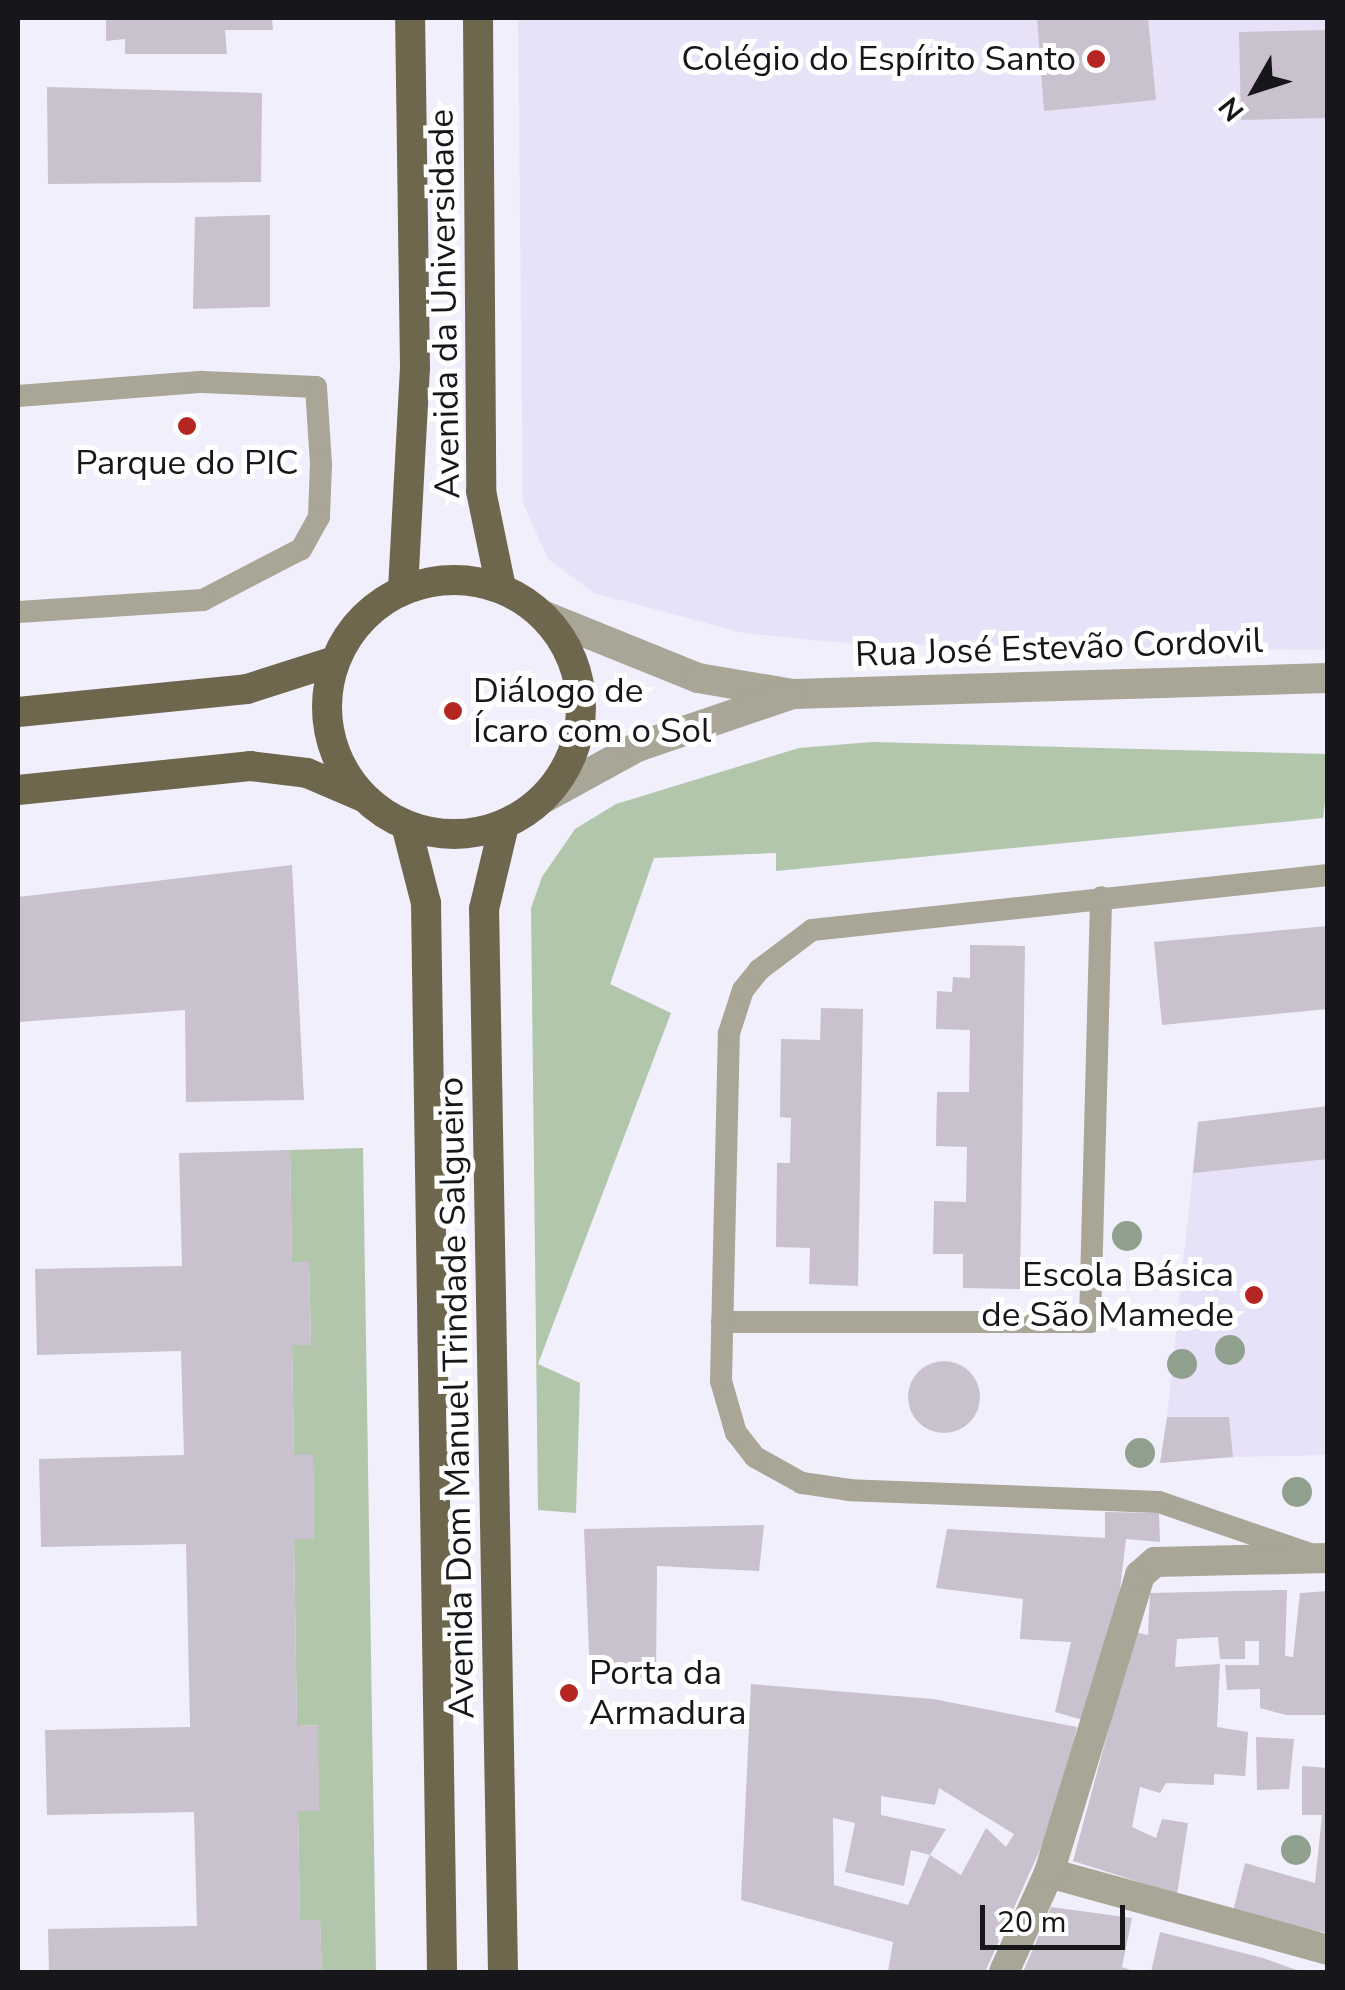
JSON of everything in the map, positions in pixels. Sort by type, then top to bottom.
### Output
[{"type":"main road","name":"Avenida da Universidade","points":[[404,589],[415,368],[410,18]]},
{"type":"main road","name":"Avenida da Universidade","points":[[478,18],[481,491],[501,588]]},
{"type":"main road","points":[[18,790],[250,766],[307,772],[364,798],[406,825],[472,833],[504,824],[544,798],[568,766],[580,714],[580,686],[567,647],[542,615],[501,588],[468,580],[404,589],[351,631],[335,661],[326,697],[329,734],[342,768],[364,798]]},
{"type":"main road","points":[[18,712],[247,689],[335,661]]},
{"type":"main road","name":"Avenida Dom Manuel Trindade Salgueiro","points":[[503,1972],[484,909],[504,824]]},
{"type":"main road","name":"Avenida Dom Manuel Trindade Salgueiro","points":[[406,825],[426,903],[442,1972]]},
{"type":"street","name":"Rua José Estevão Cordovil","points":[[542,615],[698,678],[793,694],[1328,678]]},
{"type":"street","name":"Rua José Estevão Cordovil","points":[[544,798],[637,747],[793,694]]},
{"type":"street","points":[[1004,1972],[1048,1873],[1140,1575],[1155,1562],[1324,1558]]},
{"type":"street","points":[[1048,1873],[1328,1950]]},
{"type":"lane","points":[[18,396],[202,382],[316,387],[321,464],[319,517],[301,548],[203,600],[18,612]]},
{"type":"lane","points":[[1324,1558],[1159,1502],[802,1483],[755,1457],[736,1433],[721,1381],[729,1033],[744,990],[758,970],[812,930],[1328,875]]},
{"type":"lane","points":[[722,1322],[1090,1322],[1101,897]]},
{"type":"shaded area","points":[[518,18],[1327,18],[1327,650],[855,644],[744,633],[594,593],[548,559],[523,503]]},
{"type":"shaded area","name":"Escola Básica de São Mamede","points":[[1327,1106],[1327,1455],[1233,1457],[1229,1417],[1167,1417],[1198,1122]]},
{"type":"green space","points":[[872,742],[1327,754],[1323,818],[776,871],[776,853],[654,858],[610,984],[671,1013],[538,1364],[580,1383],[576,1513],[538,1510],[531,908],[542,877],[575,829],[616,804],[799,748]]},
{"type":"green space","points":[[363,1148],[376,1972],[322,1972],[320,1921],[300,1920],[298,1811],[317,1725],[297,1726],[294,1539],[314,1538],[313,1455],[294,1455],[292,1345],[311,1344],[309,1263],[292,1262],[290,1150]]},
{"type":"building","points":[[106,18],[272,18],[273,30],[225,30],[227,54],[125,54],[125,39],[106,41]]},
{"type":"building","name":"Colégio do Espírito Santo","points":[[1037,18],[1148,18],[1156,100],[1044,111]]},
{"type":"building","points":[[1328,30],[1328,118],[1241,120],[1239,32]]},
{"type":"building","points":[[47,87],[262,93],[261,182],[48,184]]},
{"type":"building","points":[[270,215],[270,307],[193,309],[195,217]]},
{"type":"building","points":[[292,865],[304,1100],[186,1102],[185,1010],[18,1022],[18,897]]},
{"type":"building","points":[[1328,926],[1328,1009],[1162,1025],[1154,942]]},
{"type":"building","points":[[970,945],[1025,946],[1020,1289],[963,1288],[963,1254],[933,1254],[934,1201],[966,1202],[967,1147],[936,1146],[937,1092],[969,1092],[970,1030],[936,1029],[937,991],[952,992],[953,977],[970,978]]},
{"type":"building","points":[[821,1008],[863,1009],[858,1286],[809,1284],[810,1248],[776,1247],[777,1163],[790,1163],[791,1118],[780,1117],[781,1039],[820,1040]]},
{"type":"building","points":[[1328,1106],[1328,1159],[1193,1173],[1198,1122]]},
{"type":"building","points":[[290,1150],[292,1262],[309,1262],[311,1345],[292,1345],[294,1455],[313,1454],[314,1539],[294,1539],[297,1726],[318,1725],[319,1811],[298,1811],[300,1920],[320,1920],[322,1972],[49,1972],[48,1929],[197,1926],[194,1812],[47,1815],[45,1730],[190,1727],[186,1544],[41,1547],[39,1459],[184,1455],[181,1351],[37,1355],[35,1269],[182,1266],[179,1153]]},
{"type":"building","points":[[944,1361],[969,1372],[980,1397],[969,1422],[944,1433],[919,1422],[908,1397],[919,1372]]},
{"type":"building","points":[[1167,1417],[1229,1417],[1233,1457],[1160,1463]]},
{"type":"building","points":[[1105,1512],[1159,1513],[1160,1542],[1126,1539],[1115,1631],[1087,1721],[1055,1712],[1071,1642],[1020,1639],[1023,1599],[936,1588],[947,1529],[1105,1538]]},
{"type":"building","points":[[764,1525],[759,1571],[657,1566],[656,1679],[590,1675],[584,1529]]},
{"type":"building","points":[[1287,1590],[1285,1656],[1293,1657],[1300,1593],[1328,1591],[1328,1715],[1286,1715],[1260,1708],[1260,1689],[1227,1690],[1225,1665],[1259,1665],[1259,1641],[1245,1641],[1245,1659],[1220,1659],[1218,1637],[1177,1639],[1175,1667],[1220,1664],[1217,1727],[1248,1732],[1245,1776],[1214,1774],[1214,1785],[1166,1783],[1160,1793],[1140,1787],[1132,1827],[1156,1838],[1162,1819],[1188,1823],[1177,1894],[1073,1861],[1135,1632],[1148,1635],[1150,1593]]},
{"type":"building","points":[[751,1684],[933,1699],[1077,1727],[1057,1812],[985,1972],[888,1972],[893,1942],[741,1900]],"holes":[[[939,1788],[1014,1834],[1006,1847],[986,1828],[961,1875],[930,1855],[946,1829],[881,1815],[881,1796],[935,1805]],[[833,1818],[855,1823],[845,1872],[904,1886],[911,1850],[930,1855],[908,1905],[834,1885]]]},
{"type":"building","points":[[1256,1737],[1294,1739],[1289,1789],[1257,1790]]},
{"type":"building","points":[[1302,1766],[1328,1768],[1328,1933],[1232,1915],[1245,1863],[1315,1883],[1322,1815],[1302,1815]]},
{"type":"building","points":[[1051,1907],[1132,1918],[1122,1967],[1136,1972],[1023,1972]]},
{"type":"building","points":[[1160,1932],[1263,1958],[1302,1972],[1151,1972]]},
{"type":"place","name":"Colégio do Espírito Santo","points":[[1096,59]]},
{"type":"place","name":"Parque do PIC","points":[[187,426]]},
{"type":"place","name":"Diálogo de Ícaro com o Sol","points":[[453,711]]},
{"type":"place","name":"Escola Básica de São Mamede","points":[[1254,1295]]},
{"type":"place","name":"Porta da Armadura","points":[[569,1693]]}]
